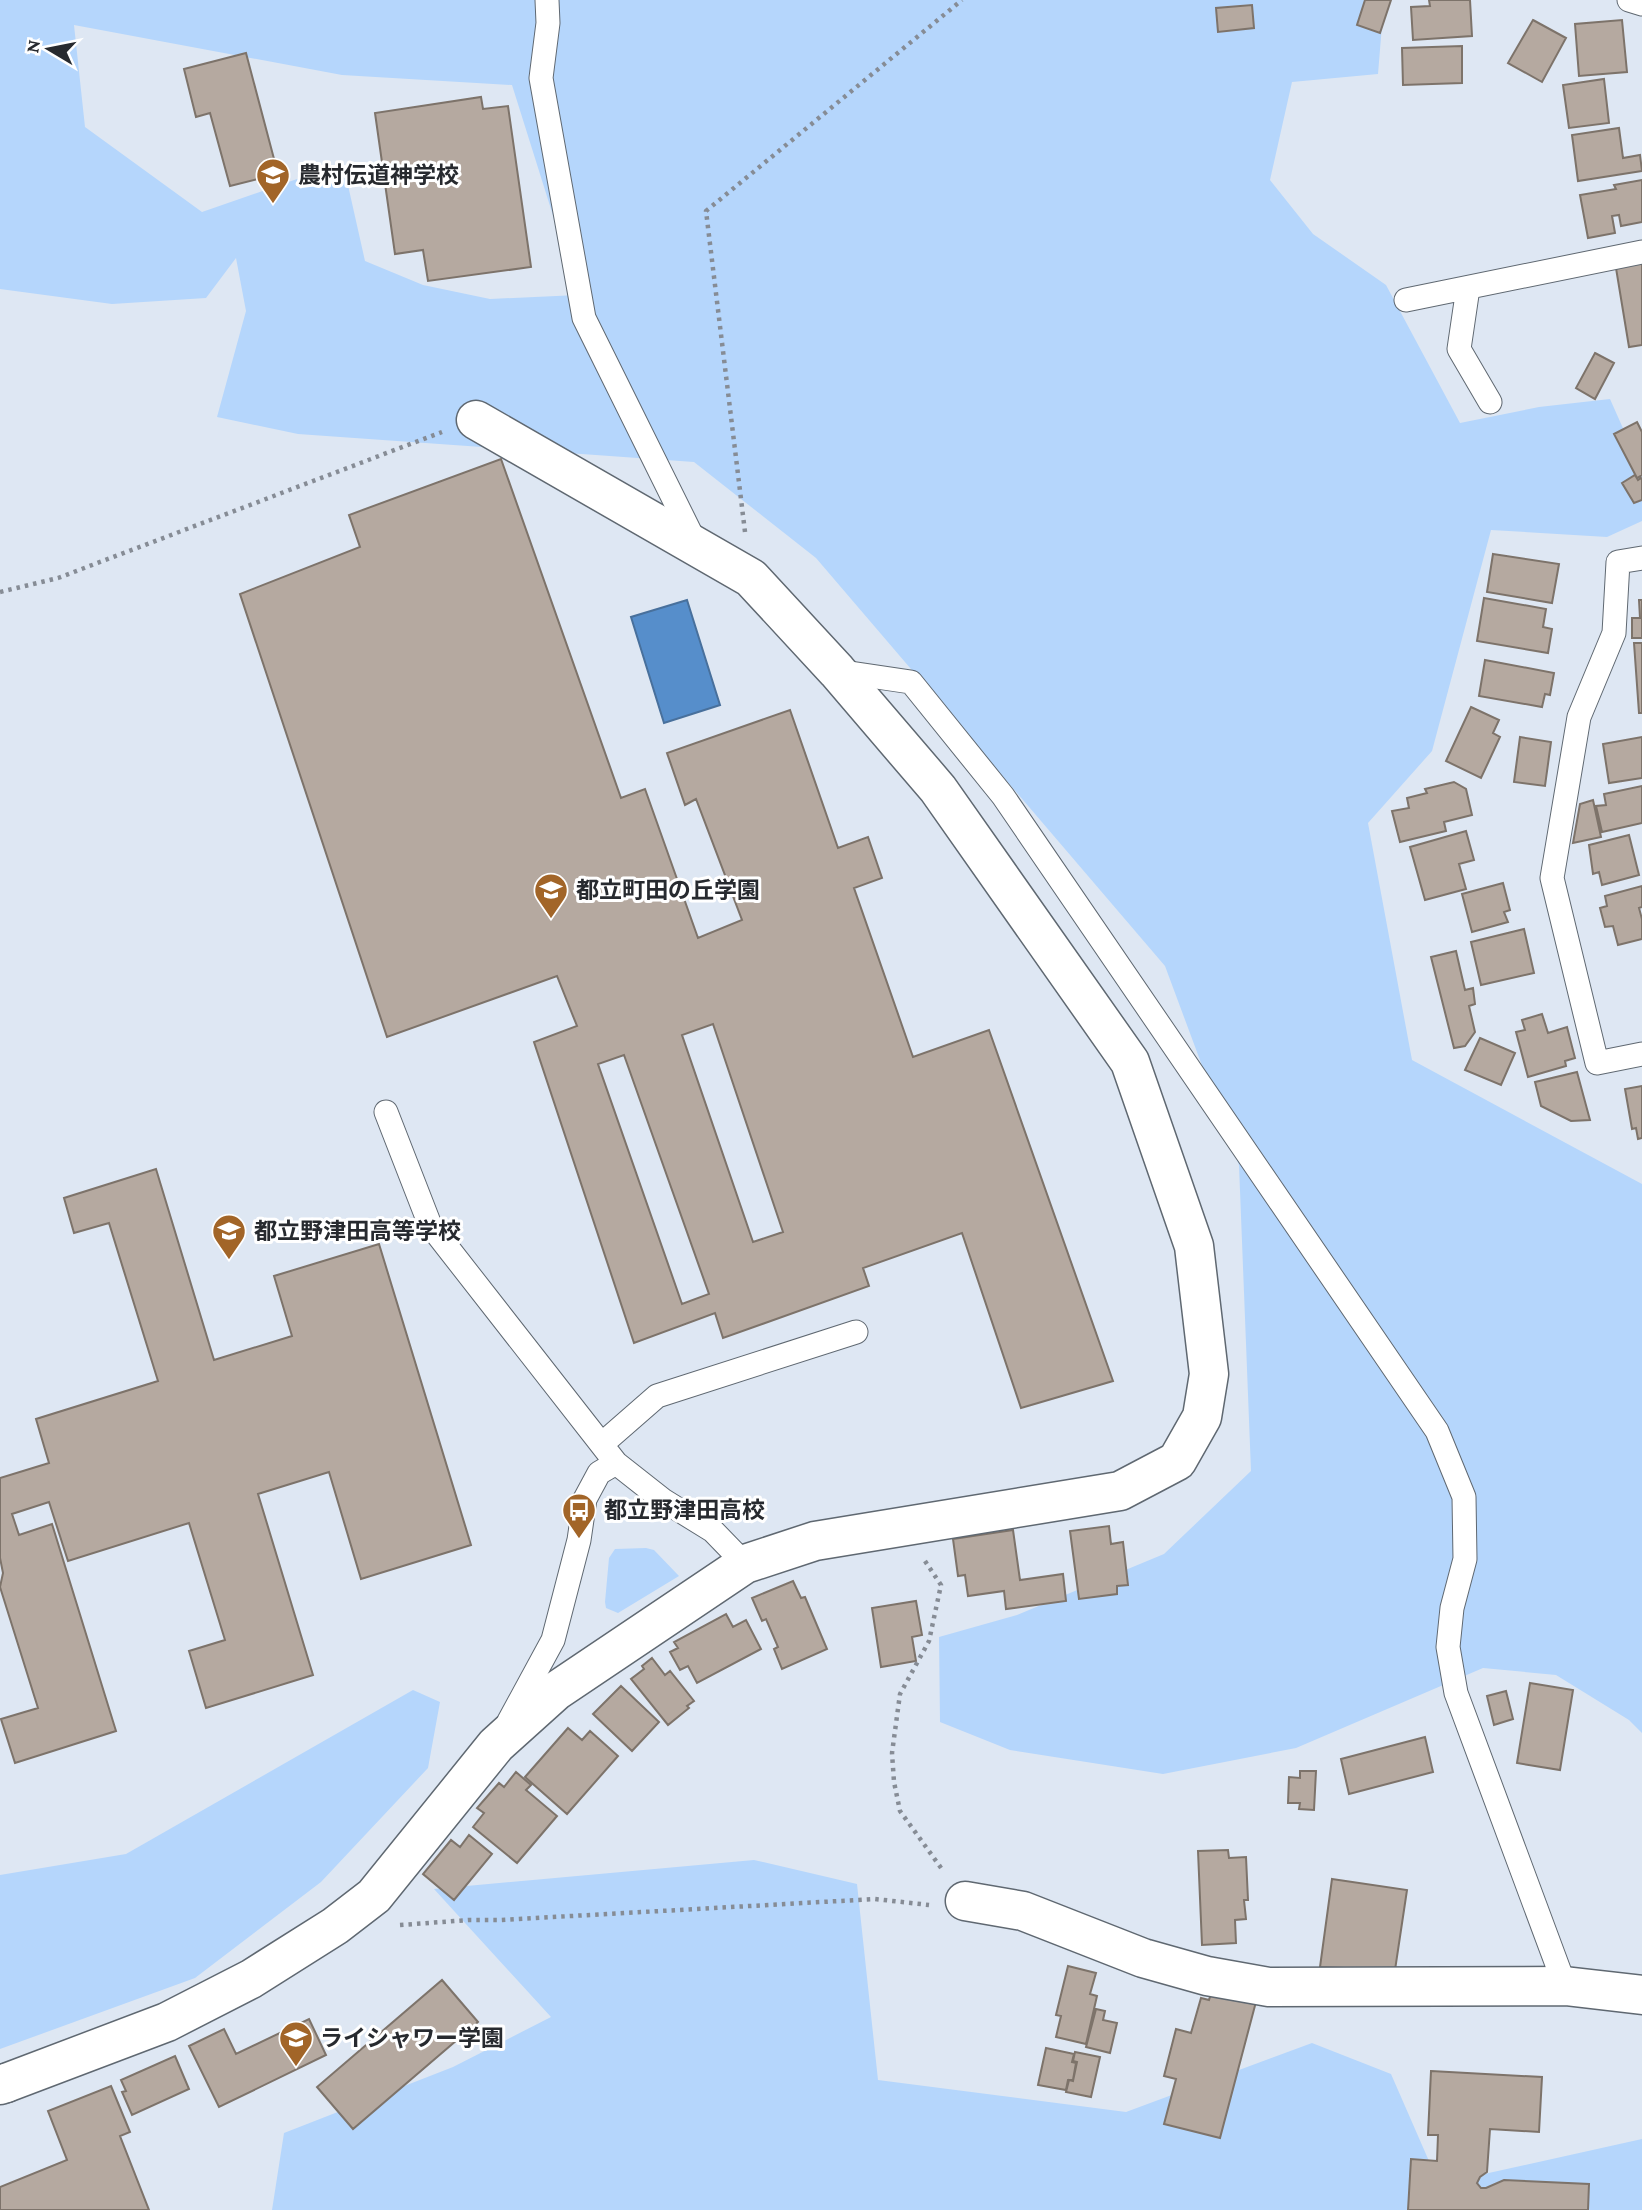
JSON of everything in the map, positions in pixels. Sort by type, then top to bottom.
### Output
[{"type":"street","points":[[3,2084],[167,2022],[251,1979],[335,1926],[374,1896],[496,1745],[555,1690],[745,1564],[815,1541],[1120,1491],[1177,1461],[1202,1417],[1209,1374],[1194,1246],[1130,1062],[938,789],[837,671],[751,578],[476,420]]},
{"type":"street","points":[[965,1901],[1023,1911],[1143,1958],[1207,1976],[1269,1987],[1565,1986],[1642,1995]]},
{"type":"lane","points":[[547,0],[548,23],[541,78],[584,318],[697,547]]},
{"type":"lane","points":[[1629,0],[1642,4]]},
{"type":"lane","points":[[1406,300],[1642,252]]},
{"type":"lane","points":[[1468,288],[1458,349],[1490,402]]},
{"type":"lane","points":[[1642,558],[1618,562],[1614,633],[1579,717],[1552,878],[1598,1063],[1642,1054]]},
{"type":"lane","points":[[837,671],[911,682],[1003,796],[1437,1431],[1464,1497],[1465,1559],[1452,1608],[1448,1647],[1456,1692],[1565,1986]]},
{"type":"lane","points":[[386,1112],[430,1225],[609,1454],[663,1500],[713,1531],[745,1564]]},
{"type":"lane","points":[[496,1745],[553,1640],[579,1540],[585,1499],[609,1454],[657,1396],[856,1332]]},
{"type":"path","points":[[751,578],[706,211],[962,0]]},
{"type":"path","points":[[0,591],[58,578],[476,420]]},
{"type":"path","points":[[335,1926],[500,1920],[875,1899],[936,1906],[965,1901],[900,1811],[894,1782],[892,1753],[900,1694],[929,1641],[942,1585],[920,1554]]},
{"type":"shaded area","points":[[0,0],[1386,0],[1378,74],[1292,82],[1270,180],[1313,234],[1386,285],[1460,423],[1539,407],[1610,399],[1642,471],[1642,521],[1607,537],[1491,530],[1432,751],[1368,823],[1412,1060],[1642,1184],[1642,1733],[1629,1720],[1556,1675],[1483,1668],[1296,1748],[1163,1774],[1010,1750],[940,1722],[939,1637],[1017,1615],[1164,1554],[1251,1471],[1239,1165],[1165,966],[816,558],[694,462],[298,434],[217,417],[246,311],[236,258],[206,298],[112,304],[0,289]],"holes":[[[74,25],[342,75],[512,85],[578,295],[490,299],[423,285],[365,261],[343,163],[202,212],[85,127]]]},
{"type":"shaded area","points":[[687,600],[720,705],[664,723],[631,617]]},
{"type":"shaded area","points":[[615,1549],[654,1550],[679,1576],[618,1613],[606,1608],[609,1558]]},
{"type":"shaded area","points":[[413,1690],[440,1702],[428,1768],[321,1882],[195,1978],[0,2049],[0,1875],[126,1854]]},
{"type":"shaded area","points":[[754,1860],[857,1884],[878,2080],[1126,2112],[1312,2043],[1391,2074],[1439,2184],[1642,2139],[1642,2210],[272,2210],[284,2133],[453,2067],[551,2017],[434,1889]]},
{"type":"building","points":[[1365,0],[1391,0],[1380,33],[1357,25]]},
{"type":"building","points":[[1429,0],[1470,0],[1472,36],[1413,40],[1411,7],[1430,6]]},
{"type":"building","points":[[1252,5],[1254,28],[1218,32],[1216,8]]},
{"type":"building","points":[[1533,20],[1566,38],[1542,82],[1508,63]]},
{"type":"building","points":[[1622,20],[1627,72],[1579,76],[1575,24]]},
{"type":"building","points":[[1462,46],[1462,83],[1403,85],[1402,48]]},
{"type":"building","points":[[246,53],[278,174],[230,186],[210,113],[196,117],[184,69]]},
{"type":"building","points":[[1604,79],[1609,123],[1569,128],[1563,85]]},
{"type":"building","points":[[481,97],[483,109],[508,106],[531,267],[428,281],[423,250],[395,254],[375,113]]},
{"type":"building","points":[[1619,128],[1623,158],[1640,155],[1642,171],[1578,181],[1572,135]]},
{"type":"building","points":[[1642,180],[1642,222],[1621,226],[1619,215],[1612,216],[1615,233],[1588,238],[1580,195],[1616,189],[1614,185]]},
{"type":"building","points":[[1642,257],[1642,345],[1629,347],[1615,262]]},
{"type":"building","points":[[1595,353],[1614,363],[1595,399],[1576,388]]},
{"type":"building","points":[[1637,422],[1642,432],[1642,475],[1637,478],[1614,434]]},
{"type":"building","points":[[501,459],[621,798],[645,789],[698,938],[742,920],[696,799],[685,805],[667,753],[790,710],[838,848],[868,837],[882,878],[854,888],[913,1057],[989,1030],[1113,1381],[1021,1408],[962,1233],[863,1268],[869,1286],[723,1338],[715,1313],[634,1343],[534,1042],[577,1026],[557,976],[387,1037],[240,594],[360,547],[349,515]],"holes":[[[713,1024],[783,1232],[753,1242],[682,1035]],[[624,1055],[709,1294],[682,1304],[598,1064]]]},
{"type":"building","points":[[1635,475],[1638,480],[1642,480],[1642,500],[1634,503],[1622,483]]},
{"type":"building","points":[[1493,554],[1559,564],[1552,603],[1487,592]]},
{"type":"building","points":[[1484,598],[1546,609],[1543,627],[1552,629],[1548,653],[1477,641]]},
{"type":"building","points":[[1639,600],[1642,600],[1642,638],[1632,638],[1632,618],[1640,618]]},
{"type":"building","points":[[1634,643],[1642,643],[1642,713],[1639,713]]},
{"type":"building","points":[[1485,660],[1554,673],[1550,695],[1545,694],[1542,707],[1479,696]]},
{"type":"building","points":[[1471,707],[1499,720],[1493,733],[1500,737],[1481,778],[1446,761]]},
{"type":"building","points":[[1520,737],[1551,742],[1545,786],[1514,782]]},
{"type":"building","points":[[1642,737],[1642,778],[1609,783],[1603,744]]},
{"type":"building","points":[[1454,782],[1466,789],[1472,815],[1444,822],[1446,831],[1400,842],[1392,811],[1409,808],[1407,798],[1427,793],[1425,789]]},
{"type":"building","points":[[1642,786],[1642,823],[1602,832],[1596,806],[1606,805],[1604,794]]},
{"type":"building","points":[[1593,800],[1601,837],[1573,843],[1580,804]]},
{"type":"building","points":[[1466,831],[1474,860],[1459,864],[1466,889],[1425,900],[1410,847]]},
{"type":"building","points":[[1629,835],[1639,875],[1602,885],[1599,872],[1593,874],[1589,845]]},
{"type":"building","points":[[1503,883],[1510,910],[1504,912],[1508,922],[1472,932],[1462,894]]},
{"type":"building","points":[[1642,886],[1642,907],[1639,908],[1642,939],[1618,945],[1613,926],[1605,927],[1600,908],[1607,906],[1605,896]]},
{"type":"building","points":[[1524,929],[1534,973],[1481,985],[1471,942]]},
{"type":"building","points":[[1456,951],[1465,990],[1473,988],[1475,1004],[1469,1006],[1475,1032],[1465,1046],[1454,1048],[1431,957]]},
{"type":"building","points":[[1542,1014],[1548,1033],[1567,1027],[1575,1058],[1565,1061],[1566,1066],[1528,1077],[1516,1032],[1525,1030],[1522,1020]]},
{"type":"building","points":[[1480,1038],[1515,1053],[1501,1085],[1465,1070]]},
{"type":"building","points":[[1577,1072],[1590,1120],[1571,1121],[1541,1106],[1535,1082]]},
{"type":"building","points":[[1642,1086],[1642,1138],[1638,1139],[1636,1128],[1632,1129],[1625,1089]]},
{"type":"building","points":[[156,1169],[214,1360],[292,1336],[274,1276],[379,1244],[471,1545],[361,1579],[329,1472],[258,1494],[313,1675],[206,1708],[189,1651],[225,1640],[189,1523],[68,1561],[49,1502],[12,1514],[19,1535],[52,1524],[116,1731],[15,1763],[1,1719],[38,1708],[0,1587],[3,1573],[0,1558],[0,1478],[49,1463],[36,1419],[158,1381],[109,1223],[74,1233],[64,1198]]},
{"type":"building","points":[[1109,1526],[1111,1544],[1123,1542],[1128,1585],[1117,1586],[1117,1594],[1079,1599],[1070,1531]]},
{"type":"building","points":[[1013,1530],[1020,1580],[1063,1574],[1066,1601],[1006,1609],[1004,1591],[968,1596],[965,1575],[958,1576],[953,1539]]},
{"type":"building","points":[[793,1581],[801,1598],[805,1597],[827,1649],[782,1669],[774,1649],[778,1647],[766,1619],[762,1621],[752,1598]]},
{"type":"building","points":[[916,1601],[922,1635],[912,1637],[916,1661],[881,1667],[872,1608]]},
{"type":"building","points":[[726,1614],[733,1627],[746,1620],[761,1649],[697,1683],[688,1666],[680,1670],[670,1652],[678,1648],[674,1642]]},
{"type":"building","points":[[652,1658],[665,1675],[670,1671],[694,1701],[668,1725],[631,1679],[644,1669],[642,1666]]},
{"type":"building","points":[[1530,1683],[1573,1690],[1560,1770],[1517,1763]]},
{"type":"building","points":[[621,1686],[659,1722],[632,1751],[593,1714]]},
{"type":"building","points":[[1506,1691],[1513,1719],[1494,1725],[1487,1696]]},
{"type":"building","points":[[568,1728],[582,1740],[590,1731],[618,1756],[567,1814],[525,1777]]},
{"type":"building","points":[[1425,1737],[1433,1772],[1349,1794],[1341,1759]]},
{"type":"building","points":[[1300,1771],[1316,1771],[1314,1810],[1299,1809],[1300,1803],[1288,1803],[1289,1777],[1300,1778]]},
{"type":"building","points":[[516,1772],[531,1785],[526,1790],[557,1816],[517,1863],[473,1827],[484,1813],[477,1808],[499,1783],[504,1787]]},
{"type":"building","points":[[469,1835],[492,1854],[454,1900],[423,1874],[451,1840],[460,1847]]},
{"type":"building","points":[[1228,1850],[1229,1858],[1246,1857],[1246,1919],[1235,1920],[1236,1943],[1202,1945],[1198,1851]]},
{"type":"building","points":[[1332,1879],[1407,1890],[1395,1970],[1320,1967]]},
{"type":"building","points":[[1068,1966],[1096,1973],[1090,1994],[1097,1996],[1086,2044],[1056,2037],[1061,2016],[1056,2015]]},
{"type":"building","points":[[442,1980],[478,2022],[353,2129],[317,2087]]},
{"type":"building","points":[[1213,1987],[1257,1998],[1220,2138],[1164,2124],[1176,2079],[1164,2076],[1176,2029],[1191,2033],[1201,1998],[1209,2000]]},
{"type":"building","points":[[1096,2009],[1105,2011],[1103,2020],[1117,2023],[1110,2053],[1086,2047]]},
{"type":"building","points":[[309,2019],[326,2055],[219,2107],[189,2046],[224,2029],[236,2054]]},
{"type":"building","points":[[1046,2048],[1074,2054],[1072,2062],[1076,2063],[1073,2080],[1068,2080],[1066,2090],[1038,2085]]},
{"type":"building","points":[[1075,2052],[1100,2057],[1091,2097],[1066,2092],[1069,2080],[1073,2081],[1077,2062],[1073,2061]]},
{"type":"building","points":[[175,2056],[189,2089],[132,2115],[122,2092],[126,2091],[121,2080]]},
{"type":"building","points":[[1431,2071],[1542,2077],[1539,2132],[1490,2129],[1487,2172],[1477,2183],[1481,2188],[1504,2180],[1589,2184],[1588,2210],[1408,2210],[1411,2159],[1437,2161],[1438,2135],[1428,2135]]},
{"type":"building","points":[[111,2086],[130,2132],[120,2136],[149,2210],[0,2210],[0,2187],[67,2160],[48,2111]]},
{"type":"place","name":"農村伝道神学校","points":[[273,205]]},
{"type":"place","name":"都立町田の丘学園","points":[[551,920]]},
{"type":"place","name":"都立野津田高等学校","points":[[229,1261]]},
{"type":"place","name":"都立野津田高校","points":[[579,1540]]},
{"type":"place","name":"ライシャワー学園","points":[[296,2068]]}]
